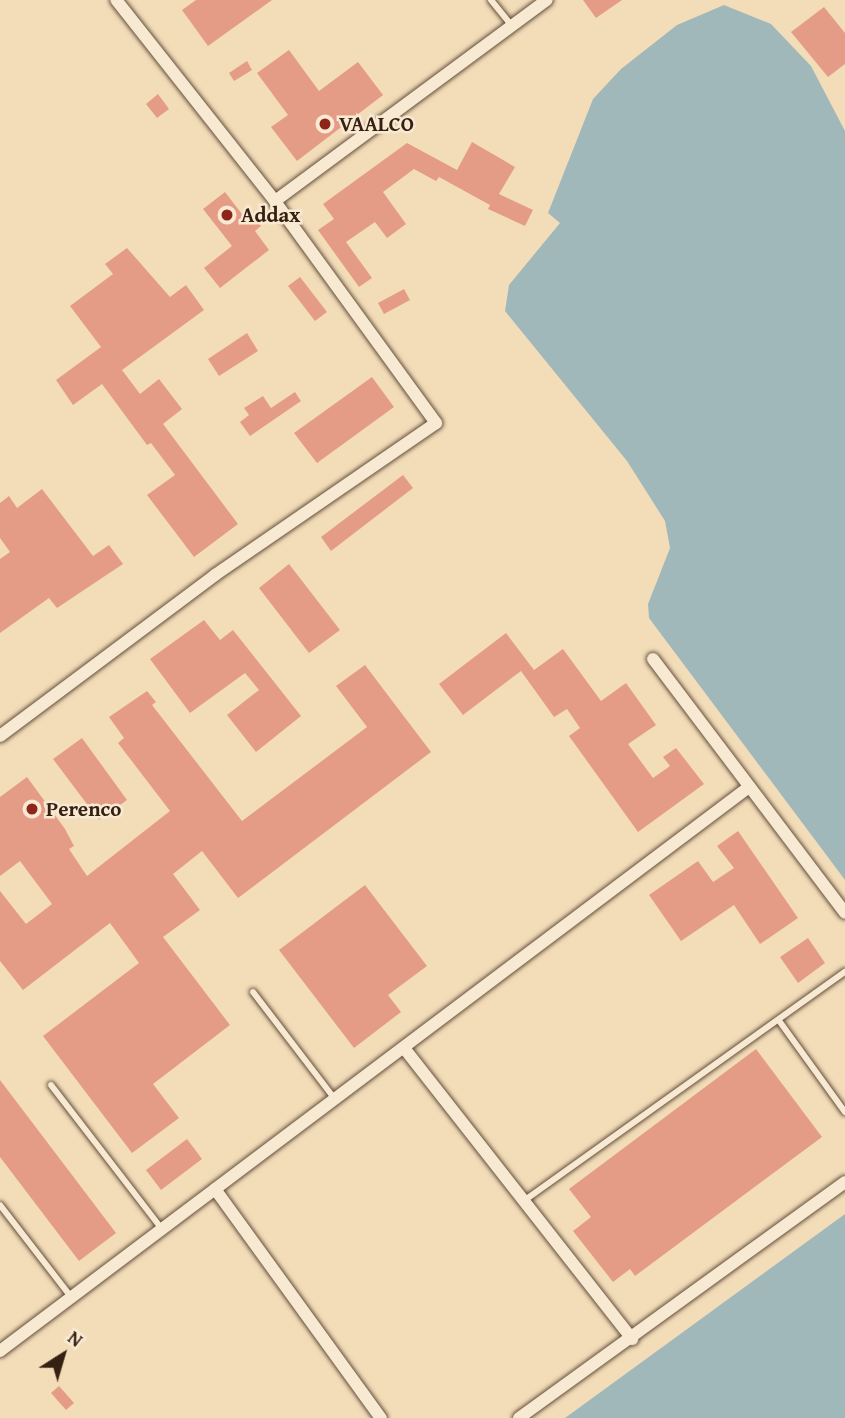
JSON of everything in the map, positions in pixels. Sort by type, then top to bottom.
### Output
[{"type":"street","points":[[0,736],[215,575],[436,423],[275,201],[117,0]]},
{"type":"street","points":[[275,201],[547,0]]},
{"type":"street","points":[[653,659],[845,913]]},
{"type":"street","points":[[0,1351],[749,787]]},
{"type":"street","points":[[404,1048],[632,1339]]},
{"type":"street","points":[[519,1418],[632,1339],[845,1182]]},
{"type":"street","points":[[215,1189],[381,1418]]},
{"type":"lane","points":[[491,0],[511,25]]},
{"type":"lane","points":[[525,1200],[759,1031],[780,1022],[845,972]]},
{"type":"lane","points":[[253,992],[334,1098]]},
{"type":"lane","points":[[780,1022],[845,1112]]},
{"type":"lane","points":[[51,1085],[161,1228]]},
{"type":"lane","points":[[0,1205],[71,1298]]},
{"type":"water","points":[[724,5],[771,24],[811,66],[845,131],[845,880],[649,618],[648,604],[670,548],[665,521],[627,461],[505,311],[509,285],[560,223],[548,213],[593,99],[621,69],[677,25]]},
{"type":"water","points":[[845,1214],[845,1418],[565,1418]]},
{"type":"building","points":[[196,0],[272,0],[208,46],[182,10]]},
{"type":"building","points":[[583,0],[622,0],[596,18]]},
{"type":"building","points":[[824,7],[845,33],[845,64],[828,77],[791,32]]},
{"type":"building","points":[[289,50],[319,91],[358,62],[383,95],[297,161],[271,127],[288,115],[257,73]]},
{"type":"building","points":[[247,61],[252,70],[234,81],[229,73]]},
{"type":"building","points":[[158,94],[169,109],[157,118],[146,104]]},
{"type":"building","points":[[472,142],[515,167],[499,194],[533,210],[525,226],[488,209],[490,205],[439,177],[436,181],[414,169],[383,192],[406,224],[387,238],[375,222],[346,242],[372,278],[359,287],[318,230],[334,219],[323,204],[407,143],[457,170]]},
{"type":"building","points":[[225,192],[248,222],[254,217],[261,226],[255,231],[269,250],[220,288],[204,268],[232,246],[203,209]]},
{"type":"building","points":[[127,248],[170,297],[186,285],[204,310],[122,370],[140,394],[159,379],[182,409],[163,424],[238,524],[194,557],[147,495],[175,475],[151,443],[147,445],[102,384],[73,405],[56,380],[101,347],[70,306],[113,274],[105,264]]},
{"type":"building","points":[[300,277],[327,312],[315,321],[288,286]]},
{"type":"building","points":[[404,289],[410,300],[384,314],[378,303]]},
{"type":"building","points":[[247,333],[258,351],[219,376],[208,359]]},
{"type":"building","points":[[372,377],[394,407],[317,463],[294,433]]},
{"type":"building","points":[[295,392],[301,401],[250,436],[240,422],[249,415],[244,408],[263,396],[271,408]]},
{"type":"building","points":[[403,475],[413,488],[331,551],[321,537]]},
{"type":"building","points":[[42,489],[93,556],[109,545],[123,564],[57,608],[49,598],[0,633],[0,559],[10,552],[0,538],[0,503],[9,496],[17,508]]},
{"type":"building","points":[[289,564],[340,630],[309,653],[259,588]]},
{"type":"building","points":[[204,620],[220,640],[233,630],[301,716],[256,752],[227,715],[259,690],[245,673],[190,713],[150,659]]},
{"type":"building","points":[[506,633],[534,670],[563,649],[601,701],[626,683],[656,725],[628,744],[653,778],[670,766],[663,757],[676,748],[704,784],[638,832],[569,736],[580,728],[567,709],[554,717],[521,671],[463,715],[439,684]]},
{"type":"building","points":[[365,665],[431,752],[238,898],[202,851],[173,874],[200,910],[163,937],[230,1025],[153,1084],[179,1118],[132,1153],[43,1036],[139,963],[110,923],[23,990],[0,961],[0,891],[26,924],[52,904],[20,861],[0,876],[0,797],[27,777],[65,829],[74,846],[69,849],[87,876],[170,811],[118,743],[124,738],[109,717],[147,691],[156,702],[152,705],[242,821],[367,727],[336,686]]},
{"type":"building","points":[[82,738],[127,800],[99,820],[53,759]]},
{"type":"building","points":[[738,831],[798,918],[760,944],[734,905],[681,941],[649,895],[698,861],[713,882],[734,868],[717,846]]},
{"type":"building","points":[[365,885],[427,966],[388,995],[401,1012],[354,1048],[279,950]]},
{"type":"building","points":[[808,938],[825,963],[798,983],[780,957]]},
{"type":"building","points":[[756,1049],[822,1137],[635,1276],[630,1269],[613,1282],[573,1231],[591,1217],[569,1189]]},
{"type":"building","points":[[0,1080],[116,1233],[79,1261],[0,1157]]},
{"type":"building","points":[[187,1139],[202,1159],[161,1190],[146,1170]]},
{"type":"building","points":[[59,1386],[74,1403],[66,1410],[51,1393]]},
{"type":"place","name":"VAALCO","points":[[325,124]]},
{"type":"place","name":"Addax","points":[[227,215]]},
{"type":"place","name":"Perenco","points":[[32,809]]}]
